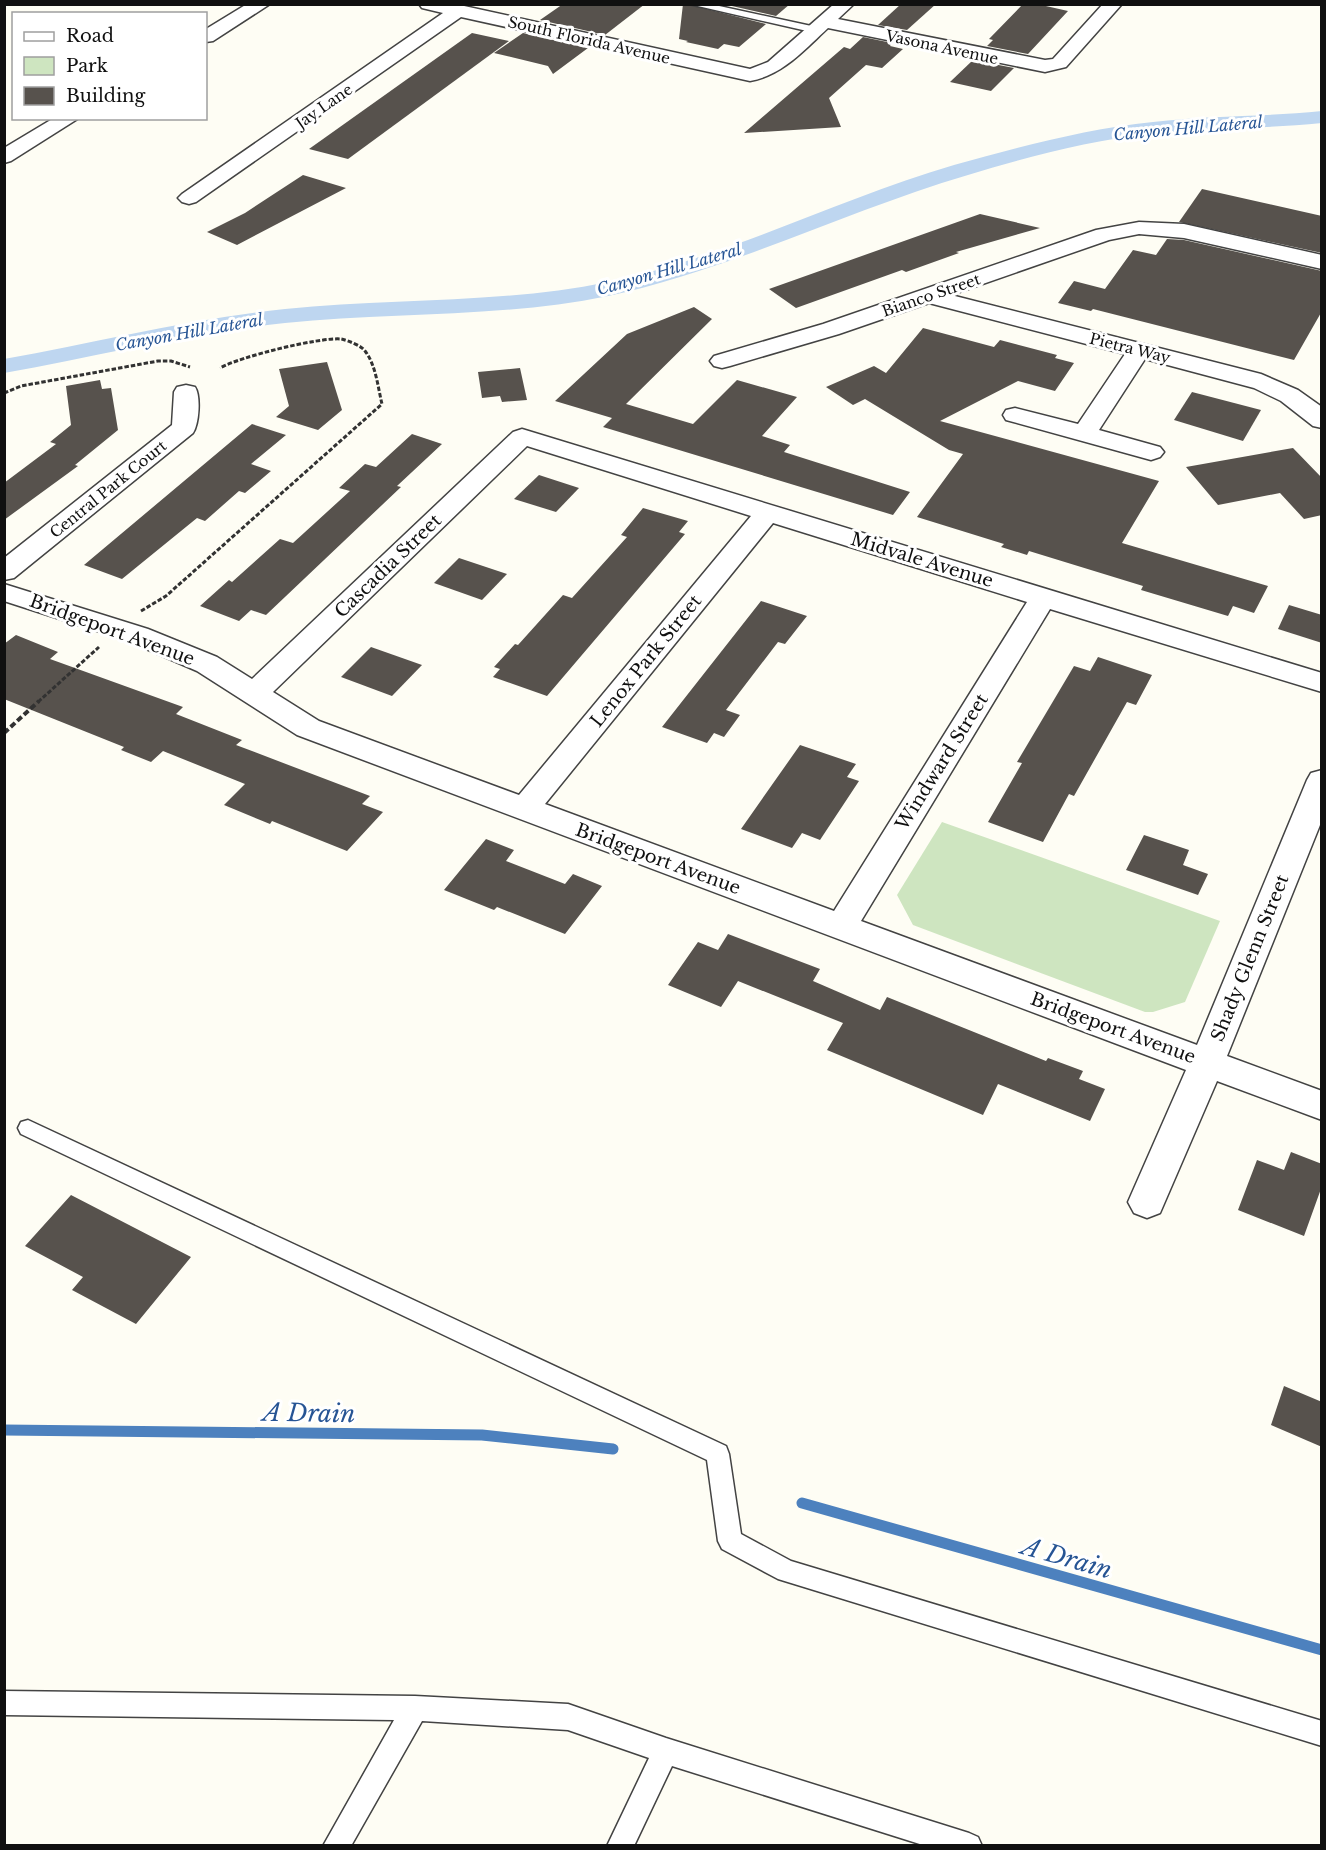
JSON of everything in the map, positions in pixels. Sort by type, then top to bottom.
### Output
[{"type":"street","points":[[207,36],[261,4]]},
{"type":"street","name":"South Florida Avenue","points":[[428,4],[750,75],[762,73],[775,66],[820,26]]},
{"type":"street","points":[[820,26],[844,4]]},
{"type":"street","name":"Vasona Avenue","points":[[820,26],[1029,65],[1045,66],[1059,63],[1113,4]]},
{"type":"street","name":"Jay Lane","points":[[189,198],[457,11]]},
{"type":"street","points":[[4,157],[66,120]]},
{"type":"street","name":"Bianco Street","points":[[722,361],[831,329],[1104,235],[1139,228],[1184,231],[1322,262]]},
{"type":"street","name":"Pietra Way","points":[[928,296],[1252,379],[1282,390],[1308,407],[1322,421]]},
{"type":"street","points":[[1084,434],[1139,350]]},
{"type":"street","name":"Central Park Court","points":[[4,572],[184,428],[188,380]]},
{"type":"street","points":[[1015,415],[1151,452]]},
{"type":"street","name":"Midvale Avenue","points":[[522,437],[1322,683]]},
{"type":"street","name":"Cascadia Street","points":[[254,694],[522,437]]},
{"type":"street","name":"Lenox Park Street","points":[[524,809],[767,513]]},
{"type":"street","name":"Bridgeport Avenue","points":[[4,592],[138,635],[207,664],[308,729],[1322,1106]]},
{"type":"street","name":"Windward Street","points":[[841,927],[1043,598]]},
{"type":"street","name":"Shady Glenn Street","points":[[1147,1202],[1207,1063],[1322,780]]},
{"type":"lane","points":[[694,4],[820,26]]},
{"type":"lane","points":[[28,1128],[718,1454],[729,1541],[786,1571],[1322,1734]]},
{"type":"lane","points":[[4,1703],[415,1708],[568,1717],[666,1751],[969,1845]]},
{"type":"lane","points":[[336,1845],[415,1708]]},
{"type":"lane","points":[[620,1845],[666,1751]]},
{"type":"path","points":[[136,614],[166,596],[382,404],[374,371],[365,350],[344,339],[330,339],[252,356],[232,361],[220,368]]},
{"type":"path","points":[[4,393],[21,386],[158,361],[171,361],[188,380]]},
{"type":"path","points":[[4,733],[83,664],[103,642]]},
{"type":"green space","points":[[942,822],[1220,921],[1185,1002],[1153,1012],[1145,1012],[913,925],[897,895]]},
{"type":"building","points":[[563,4],[645,4],[605,35],[540,20]]},
{"type":"building","points":[[683,4],[766,24],[739,47],[724,44],[718,49],[686,42],[688,41],[679,39]]},
{"type":"building","points":[[723,4],[790,4],[776,16]]},
{"type":"building","points":[[901,4],[936,4],[907,30],[878,25]]},
{"type":"building","points":[[1023,4],[1037,4],[1068,11],[1028,54],[987,46],[993,40],[989,39]]},
{"type":"building","points":[[472,33],[509,41],[348,159],[309,149]]},
{"type":"building","points":[[523,33],[588,48],[553,74],[548,66],[494,53]]},
{"type":"building","points":[[863,37],[892,43],[890,46],[903,49],[882,68],[866,65],[829,98],[841,127],[744,133],[844,47],[850,49]]},
{"type":"building","points":[[973,60],[1014,68],[991,91],[950,82]]},
{"type":"building","points":[[303,175],[346,188],[237,245],[207,232],[245,213]]},
{"type":"building","points":[[1202,189],[1322,216],[1322,253],[1179,222]]},
{"type":"building","points":[[980,214],[1040,228],[956,252],[959,253],[906,272],[902,270],[796,308],[769,289]]},
{"type":"building","points":[[1167,239],[1184,240],[1322,271],[1322,311],[1294,360],[1093,309],[1091,311],[1058,303],[1074,281],[1105,289],[1133,250],[1156,255]]},
{"type":"building","points":[[694,307],[712,319],[626,404],[693,424],[737,380],[797,397],[762,436],[790,445],[784,452],[910,492],[893,515],[603,427],[612,418],[555,401],[627,334]]},
{"type":"building","points":[[923,328],[994,347],[1000,340],[1057,355],[1055,358],[1074,363],[1055,391],[1018,381],[940,421],[1159,481],[1122,543],[1268,586],[1254,613],[1233,606],[1228,616],[1141,590],[1143,586],[1029,551],[1027,555],[1001,547],[1004,544],[917,517],[963,454],[949,450],[865,399],[853,405],[826,387],[874,366],[886,373]]},
{"type":"building","points":[[327,362],[342,410],[318,430],[276,417],[289,406],[279,369]]},
{"type":"building","points":[[520,368],[527,400],[502,402],[500,396],[482,398],[478,372]]},
{"type":"building","points":[[100,380],[102,389],[111,388],[118,430],[75,465],[78,466],[4,520],[4,483],[56,444],[50,442],[71,425],[66,386]]},
{"type":"building","points":[[1192,392],[1261,410],[1243,441],[1174,420]]},
{"type":"building","points":[[252,424],[286,435],[251,464],[271,471],[245,493],[239,491],[205,521],[197,518],[122,579],[84,565]]},
{"type":"building","points":[[412,434],[442,444],[397,486],[401,487],[266,615],[251,610],[239,621],[200,606],[229,580],[232,582],[280,539],[293,543],[350,491],[339,488],[365,464],[376,467]]},
{"type":"building","points":[[1293,448],[1322,478],[1322,515],[1304,519],[1280,493],[1218,505],[1186,467]]},
{"type":"building","points":[[539,475],[579,488],[556,512],[514,499]]},
{"type":"building","points":[[643,508],[688,521],[679,532],[685,534],[547,696],[493,677],[500,669],[494,667],[515,644],[518,645],[563,595],[572,598],[627,537],[621,535]]},
{"type":"building","points":[[459,558],[507,574],[482,600],[434,583]]},
{"type":"building","points":[[761,601],[807,616],[785,644],[778,642],[726,710],[740,715],[724,737],[714,733],[707,743],[662,727]]},
{"type":"building","points":[[1289,605],[1322,615],[1322,643],[1278,629]]},
{"type":"building","points":[[16,635],[58,652],[50,659],[183,707],[176,714],[242,740],[236,745],[370,796],[362,804],[383,812],[347,851],[272,821],[270,824],[224,805],[245,784],[163,751],[151,762],[121,750],[124,747],[4,699],[4,644]]},
{"type":"building","points":[[371,647],[422,665],[392,696],[341,677]]},
{"type":"building","points":[[1098,657],[1152,675],[1136,705],[1127,702],[1074,796],[1069,794],[1043,842],[988,822],[1022,763],[1017,762],[1074,666],[1090,671]]},
{"type":"building","points":[[800,745],[856,764],[847,777],[859,781],[820,840],[802,833],[792,848],[741,829]]},
{"type":"building","points":[[1144,835],[1189,850],[1183,865],[1208,874],[1198,895],[1126,870]]},
{"type":"building","points":[[486,839],[514,850],[506,861],[565,884],[573,874],[602,886],[565,934],[497,907],[494,910],[444,890]]},
{"type":"building","points":[[728,934],[820,969],[813,981],[880,1010],[887,997],[1046,1061],[1048,1058],[1083,1071],[1079,1079],[1105,1089],[1090,1121],[998,1084],[983,1115],[827,1050],[843,1023],[738,981],[721,1007],[668,985],[698,942],[718,950]]},
{"type":"building","points":[[1291,1152],[1322,1164],[1322,1186],[1304,1236],[1238,1210],[1257,1160],[1284,1170]]},
{"type":"building","points":[[71,1195],[191,1257],[136,1324],[72,1290],[83,1277],[25,1246]]},
{"type":"building","points":[[1284,1386],[1322,1402],[1322,1447],[1271,1425]]},
{"type":"waterway","name":"Canyon Hill Lateral","points":[[4,366],[250,320],[325,313],[528,301],[608,289],[698,264],[916,184],[1046,147],[1089,137],[1156,127],[1322,117]]},
{"type":"waterway","name":"A Drain","points":[[4,1430],[482,1435],[613,1449]]},
{"type":"waterway","name":"A Drain","points":[[802,1503],[1322,1650]]}]
